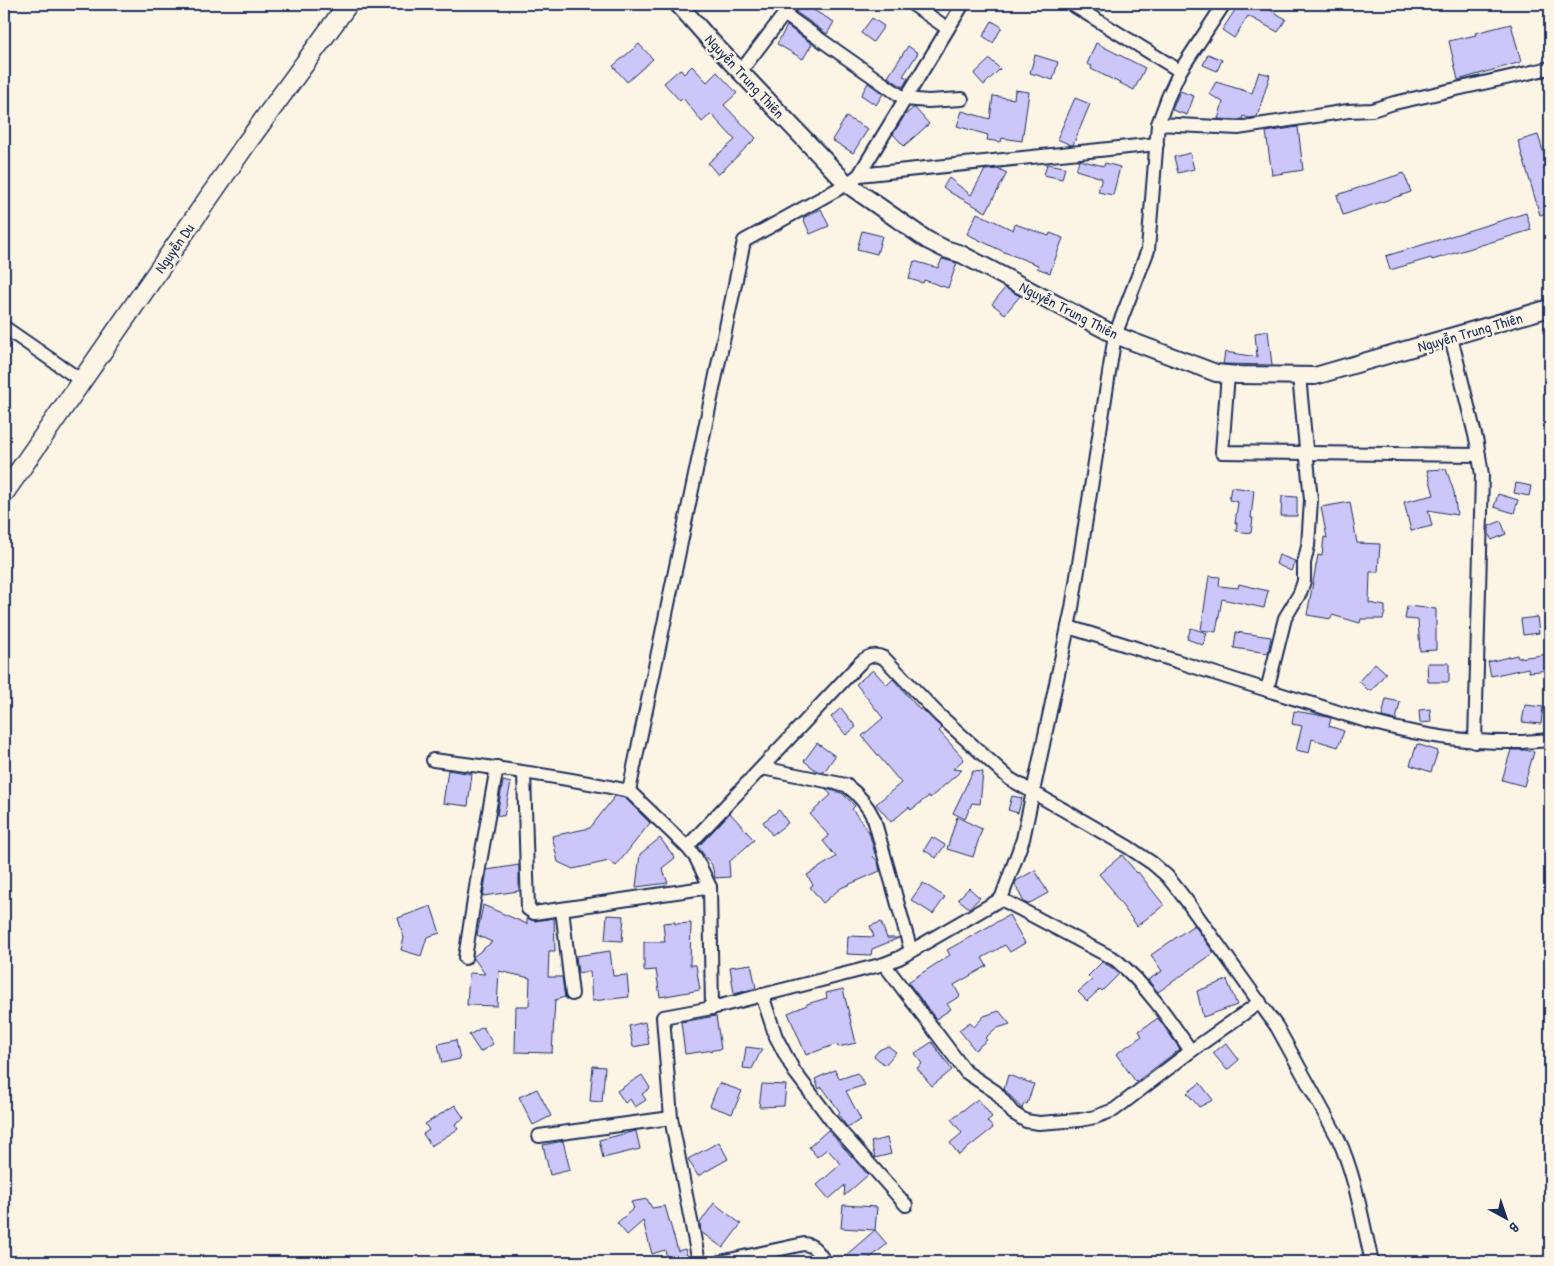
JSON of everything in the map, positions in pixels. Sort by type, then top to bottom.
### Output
[{"type":"main road","name":"Nguyễn Du","points":[[4,494],[240,152],[348,4]]},
{"type":"street","name":"Nguyễn Trung Thiên","points":[[678,4],[740,72],[853,179],[928,240],[960,254],[1114,335],[1216,373],[1315,376],[1550,308]]},
{"type":"street","points":[[912,4],[947,28]]},
{"type":"street","points":[[853,179],[963,4]]},
{"type":"street","points":[[1072,4],[1180,71]]},
{"type":"street","points":[[699,1262],[671,1118],[663,1017],[712,1008],[884,964],[1001,899],[1023,838],[1068,627],[1114,335],[1148,250],[1158,124],[1180,71],[1224,4]]},
{"type":"street","points":[[740,72],[788,9],[905,99],[928,101],[962,99]]},
{"type":"street","points":[[1158,124],[1238,128],[1348,111],[1372,110],[1403,101],[1550,68]]},
{"type":"street","points":[[629,791],[744,241],[853,179],[1157,144]]},
{"type":"street","points":[[4,327],[82,381]]},
{"type":"street","points":[[1451,337],[1479,454],[1482,475],[1475,742]]},
{"type":"street","points":[[1228,374],[1222,452],[1394,455],[1479,454]]},
{"type":"street","points":[[1267,690],[1286,618],[1300,593],[1304,581],[1304,563],[1308,546],[1311,500],[1299,376]]},
{"type":"street","points":[[1068,627],[1377,724],[1423,734],[1475,742],[1522,743],[1550,740]]},
{"type":"street","points":[[687,846],[865,658],[872,655],[884,658],[939,715],[1010,779],[1128,847],[1167,876],[1277,1027],[1345,1154],[1353,1179],[1372,1262]]},
{"type":"street","points":[[433,760],[587,782],[629,791],[687,846],[696,858],[710,887],[712,1008]]},
{"type":"street","points":[[465,958],[497,768]]},
{"type":"street","points":[[762,768],[846,786],[853,790],[863,801],[872,815],[877,828],[911,950]]},
{"type":"street","points":[[524,773],[528,909],[534,913],[710,887]]},
{"type":"street","points":[[1001,899],[1116,960],[1127,969],[1169,1018],[1191,1051]]},
{"type":"street","points":[[562,908],[572,994]]},
{"type":"street","points":[[884,964],[966,1072],[996,1092],[1012,1113],[1026,1121],[1039,1123],[1080,1120],[1114,1110],[1191,1051],[1260,1002]]},
{"type":"street","points":[[762,995],[776,1037],[794,1071],[834,1124],[906,1205]]},
{"type":"street","points":[[540,1136],[671,1118]]},
{"type":"street","points":[[720,1262],[804,1244],[816,1249],[825,1262]]},
{"type":"building","points":[[800,4],[834,22],[827,34],[796,12]]},
{"type":"building","points":[[1239,4],[1260,4],[1286,19],[1278,32],[1248,16],[1234,38],[1222,30]]},
{"type":"building","points":[[872,18],[884,26],[873,42],[861,33]]},
{"type":"building","points":[[992,21],[1002,27],[993,43],[983,36]]},
{"type":"building","points":[[1511,24],[1521,62],[1458,80],[1449,41]]},
{"type":"building","points":[[787,26],[812,44],[803,59],[777,44]]},
{"type":"building","points":[[1096,43],[1145,68],[1134,90],[1091,69],[1092,66],[1087,64]]},
{"type":"building","points":[[639,44],[653,59],[627,82],[613,66]]},
{"type":"building","points":[[908,46],[918,53],[903,76],[908,78],[903,87],[888,77]]},
{"type":"building","points":[[1208,54],[1222,60],[1217,71],[1203,65]]},
{"type":"building","points":[[1035,55],[1058,62],[1053,80],[1030,73]]},
{"type":"building","points":[[990,59],[1000,69],[984,85],[974,74]]},
{"type":"building","points":[[692,66],[707,82],[717,72],[737,93],[724,105],[756,138],[718,175],[708,163],[735,140],[711,114],[702,122],[683,98],[680,101],[664,83],[680,69],[684,74]]},
{"type":"building","points":[[1259,72],[1270,75],[1257,117],[1249,118],[1243,116],[1242,119],[1238,120],[1218,119],[1223,102],[1209,94],[1216,82],[1252,93]]},
{"type":"building","points":[[868,83],[883,94],[876,105],[861,95]]},
{"type":"building","points":[[1015,90],[1029,92],[1022,141],[1002,138],[1001,142],[987,140],[988,135],[957,126],[962,111],[990,119],[993,96],[1014,99]]},
{"type":"building","points":[[1180,91],[1194,96],[1187,115],[1172,110]]},
{"type":"building","points":[[1075,98],[1090,104],[1073,145],[1071,145],[1057,139]]},
{"type":"building","points":[[913,108],[929,124],[904,146],[893,134],[905,115]]},
{"type":"building","points":[[846,117],[868,129],[853,153],[832,140]]},
{"type":"building","points":[[1298,127],[1303,170],[1272,175],[1266,132]]},
{"type":"building","points":[[1538,135],[1550,173],[1550,212],[1540,215],[1518,141]]},
{"type":"building","points":[[1190,153],[1194,169],[1178,173],[1174,157]]},
{"type":"building","points":[[1079,160],[1104,166],[1105,163],[1120,167],[1113,195],[1098,192],[1102,178],[1076,170]]},
{"type":"building","points":[[1047,164],[1065,167],[1062,179],[1044,175]]},
{"type":"building","points":[[999,169],[1007,173],[986,212],[943,187],[949,178],[971,195],[985,170]]},
{"type":"building","points":[[1404,173],[1411,192],[1343,215],[1337,195]]},
{"type":"building","points":[[821,209],[829,226],[810,234],[803,218]]},
{"type":"building","points":[[977,213],[1013,230],[1015,224],[1049,236],[1050,233],[1063,238],[1050,273],[1037,268],[1038,265],[1004,252],[967,234]]},
{"type":"building","points":[[1526,213],[1531,230],[1432,260],[1431,258],[1390,270],[1386,256]]},
{"type":"building","points":[[862,231],[882,236],[877,254],[857,249]]},
{"type":"building","points":[[942,259],[957,263],[948,288],[924,280],[923,283],[909,279],[914,261],[938,268]]},
{"type":"building","points":[[1005,288],[1020,296],[1005,314],[992,304]]},
{"type":"building","points":[[1268,331],[1272,365],[1223,364],[1225,352],[1257,357],[1255,333]]},
{"type":"building","points":[[1446,469],[1454,492],[1457,515],[1428,510],[1432,526],[1411,531],[1404,502],[1434,495],[1427,470]]},
{"type":"building","points":[[1516,483],[1531,486],[1529,496],[1514,493]]},
{"type":"building","points":[[1231,487],[1254,490],[1251,533],[1236,531],[1237,523],[1235,523],[1238,502],[1229,500]]},
{"type":"building","points":[[1498,494],[1518,500],[1514,513],[1494,507]]},
{"type":"building","points":[[1282,496],[1297,497],[1297,516],[1281,516]]},
{"type":"building","points":[[1350,502],[1357,543],[1380,544],[1378,572],[1370,572],[1369,603],[1385,606],[1383,619],[1361,619],[1360,623],[1332,615],[1331,619],[1307,615],[1318,555],[1322,556],[1324,537],[1327,538],[1321,507]]},
{"type":"building","points":[[1501,521],[1506,534],[1492,540],[1489,535],[1489,526]]},
{"type":"building","points":[[1279,555],[1295,561],[1291,571],[1276,564]]},
{"type":"building","points":[[1209,576],[1220,577],[1219,586],[1238,588],[1239,584],[1268,591],[1264,608],[1222,599],[1216,632],[1201,630]]},
{"type":"building","points":[[1407,606],[1436,609],[1436,650],[1420,651],[1418,620],[1405,619]]},
{"type":"building","points":[[1537,617],[1539,633],[1523,635],[1521,619]]},
{"type":"building","points":[[1191,628],[1207,633],[1203,645],[1187,639]]},
{"type":"building","points":[[1236,632],[1271,637],[1268,653],[1234,648]]},
{"type":"building","points":[[1550,654],[1550,670],[1529,672],[1528,668],[1491,676],[1488,662],[1517,655],[1518,658]]},
{"type":"building","points":[[1375,663],[1386,673],[1372,690],[1368,690],[1359,681]]},
{"type":"building","points":[[1427,663],[1449,663],[1449,682],[1428,682]]},
{"type":"building","points":[[873,670],[887,685],[893,679],[920,710],[921,708],[942,728],[939,731],[964,759],[953,769],[962,770],[930,798],[929,796],[911,810],[909,807],[891,822],[876,804],[901,783],[862,736],[883,718],[856,684]]},
{"type":"building","points":[[1386,699],[1400,702],[1396,720],[1382,717]]},
{"type":"building","points":[[1525,705],[1543,707],[1541,724],[1522,722]]},
{"type":"building","points":[[841,708],[856,727],[846,735],[831,717]]},
{"type":"building","points":[[1430,709],[1431,722],[1420,723],[1419,710]]},
{"type":"building","points":[[1294,711],[1331,718],[1329,726],[1344,731],[1338,747],[1312,739],[1309,753],[1296,750],[1302,726],[1292,724]]},
{"type":"building","points":[[817,743],[835,756],[824,772],[817,771],[804,761]]},
{"type":"building","points":[[1417,744],[1438,751],[1431,772],[1410,765]]},
{"type":"building","points":[[1511,750],[1534,752],[1524,786],[1502,780]]},
{"type":"building","points":[[448,770],[472,774],[468,806],[443,803]]},
{"type":"building","points":[[973,771],[983,772],[980,804],[972,803],[965,819],[953,813]]},
{"type":"building","points":[[503,781],[511,783],[504,816],[497,815]]},
{"type":"building","points":[[826,789],[842,793],[855,806],[852,809],[869,832],[875,854],[873,856],[878,862],[880,871],[841,888],[823,903],[810,887],[813,885],[807,875],[836,857],[823,841],[829,836],[810,814],[831,795]]},
{"type":"building","points":[[615,796],[625,798],[650,823],[616,866],[609,861],[573,869],[558,862],[552,836],[590,828]]},
{"type":"building","points":[[1012,796],[1022,798],[1018,813],[1008,810]]},
{"type":"building","points":[[779,810],[788,823],[772,835],[763,822]]},
{"type":"building","points":[[730,813],[754,840],[729,862],[730,877],[715,878],[712,865],[698,847]]},
{"type":"building","points":[[957,817],[982,829],[973,857],[947,849]]},
{"type":"building","points":[[932,837],[945,845],[936,858],[924,850]]},
{"type":"building","points":[[660,838],[675,858],[662,868],[668,883],[636,887],[640,854]]},
{"type":"building","points":[[1122,855],[1164,905],[1137,926],[1099,874]]},
{"type":"building","points":[[519,865],[519,891],[483,896],[487,870]]},
{"type":"building","points":[[1035,870],[1048,893],[1028,904],[1024,902],[1015,885],[1016,881]]},
{"type":"building","points":[[923,883],[945,897],[933,914],[911,900]]},
{"type":"building","points":[[969,888],[980,898],[969,908],[958,899]]},
{"type":"building","points":[[483,905],[527,924],[527,918],[535,921],[554,918],[555,951],[549,951],[548,977],[562,977],[565,997],[555,1000],[552,1053],[515,1052],[516,1006],[529,1006],[530,978],[499,971],[497,1006],[467,1005],[469,973],[485,974],[473,957],[492,942],[477,935]]},
{"type":"building","points":[[431,906],[440,933],[427,937],[421,956],[401,950],[404,938],[398,918]]},
{"type":"building","points":[[607,915],[624,916],[622,941],[605,940]]},
{"type":"building","points":[[1009,915],[1025,943],[1010,952],[1005,945],[982,958],[987,966],[954,985],[960,996],[947,1004],[951,1009],[936,1019],[908,982],[950,955],[947,950]]},
{"type":"building","points":[[675,922],[675,924],[691,923],[690,965],[696,965],[700,990],[660,997],[656,970],[644,971],[644,942],[665,942],[663,923]]},
{"type":"building","points":[[881,922],[887,938],[899,938],[872,949],[871,955],[847,954],[848,936],[874,937],[870,926]]},
{"type":"building","points":[[1194,925],[1214,953],[1158,992],[1148,980],[1162,971],[1151,955]]},
{"type":"building","points":[[610,951],[613,976],[627,975],[629,997],[592,1001],[590,971],[578,973],[576,956]]},
{"type":"building","points":[[1102,962],[1119,974],[1102,991],[1100,989],[1087,1001],[1078,992],[1092,980],[1088,976]]},
{"type":"building","points":[[751,964],[756,988],[734,994],[730,967]]},
{"type":"building","points":[[1227,980],[1237,1005],[1203,1017],[1197,991]]},
{"type":"building","points":[[843,989],[856,1043],[838,1047],[837,1044],[806,1055],[788,1013],[807,1004],[827,998],[826,993]]},
{"type":"building","points":[[999,1011],[1010,1024],[995,1029],[985,1038],[987,1040],[975,1050],[959,1030],[970,1022],[974,1027],[984,1016]]},
{"type":"building","points":[[716,1016],[721,1049],[685,1054],[681,1022]]},
{"type":"building","points":[[1158,1018],[1180,1049],[1136,1082],[1116,1054],[1142,1036],[1139,1031]]},
{"type":"building","points":[[645,1022],[649,1044],[633,1047],[629,1026]]},
{"type":"building","points":[[483,1027],[493,1044],[480,1052],[469,1035]]},
{"type":"building","points":[[456,1040],[460,1059],[442,1063],[438,1044]]},
{"type":"building","points":[[932,1042],[952,1070],[932,1086],[917,1068],[922,1064],[915,1053]]},
{"type":"building","points":[[1226,1043],[1239,1060],[1227,1070],[1213,1053]]},
{"type":"building","points":[[888,1046],[896,1052],[885,1065],[874,1056],[879,1050]]},
{"type":"building","points":[[746,1047],[762,1049],[752,1069],[743,1068]]},
{"type":"building","points":[[593,1066],[605,1067],[602,1102],[590,1101]]},
{"type":"building","points":[[835,1070],[840,1079],[857,1073],[865,1085],[846,1091],[861,1120],[847,1127],[838,1114],[840,1112],[822,1087],[819,1089],[815,1079]]},
{"type":"building","points":[[642,1075],[650,1088],[642,1094],[646,1100],[635,1107],[630,1099],[625,1103],[617,1091]]},
{"type":"building","points":[[1008,1075],[1034,1084],[1027,1104],[1024,1103],[1022,1109],[1004,1089]]},
{"type":"building","points":[[719,1083],[742,1091],[732,1114],[710,1106]]},
{"type":"building","points":[[1200,1083],[1213,1100],[1199,1107],[1187,1093]]},
{"type":"building","points":[[762,1084],[786,1085],[784,1106],[759,1107]]},
{"type":"building","points":[[537,1089],[551,1116],[533,1125],[519,1097]]},
{"type":"building","points":[[978,1099],[992,1117],[987,1121],[993,1128],[959,1155],[950,1143],[962,1133],[951,1119]]},
{"type":"building","points":[[455,1105],[464,1118],[455,1124],[458,1129],[431,1146],[423,1134],[429,1130],[425,1124]]},
{"type":"building","points":[[828,1130],[868,1175],[844,1196],[845,1185],[829,1199],[817,1185],[841,1164],[827,1149],[817,1157],[809,1147]]},
{"type":"building","points":[[636,1131],[640,1149],[603,1158],[599,1140]]},
{"type":"building","points":[[887,1138],[891,1154],[875,1158],[871,1142]]},
{"type":"building","points":[[563,1141],[570,1170],[550,1175],[543,1145]]},
{"type":"building","points":[[719,1142],[728,1159],[698,1176],[688,1159]]},
{"type":"building","points":[[647,1199],[652,1208],[665,1206],[678,1251],[685,1249],[689,1262],[668,1262],[665,1250],[652,1254],[643,1221],[627,1235],[617,1223],[634,1208],[631,1202]]},
{"type":"building","points":[[714,1203],[741,1224],[723,1248],[701,1232],[700,1223]]},
{"type":"building","points":[[843,1205],[877,1207],[875,1230],[841,1228]]},
{"type":"building","points":[[875,1230],[887,1244],[865,1262],[838,1262]]}]
